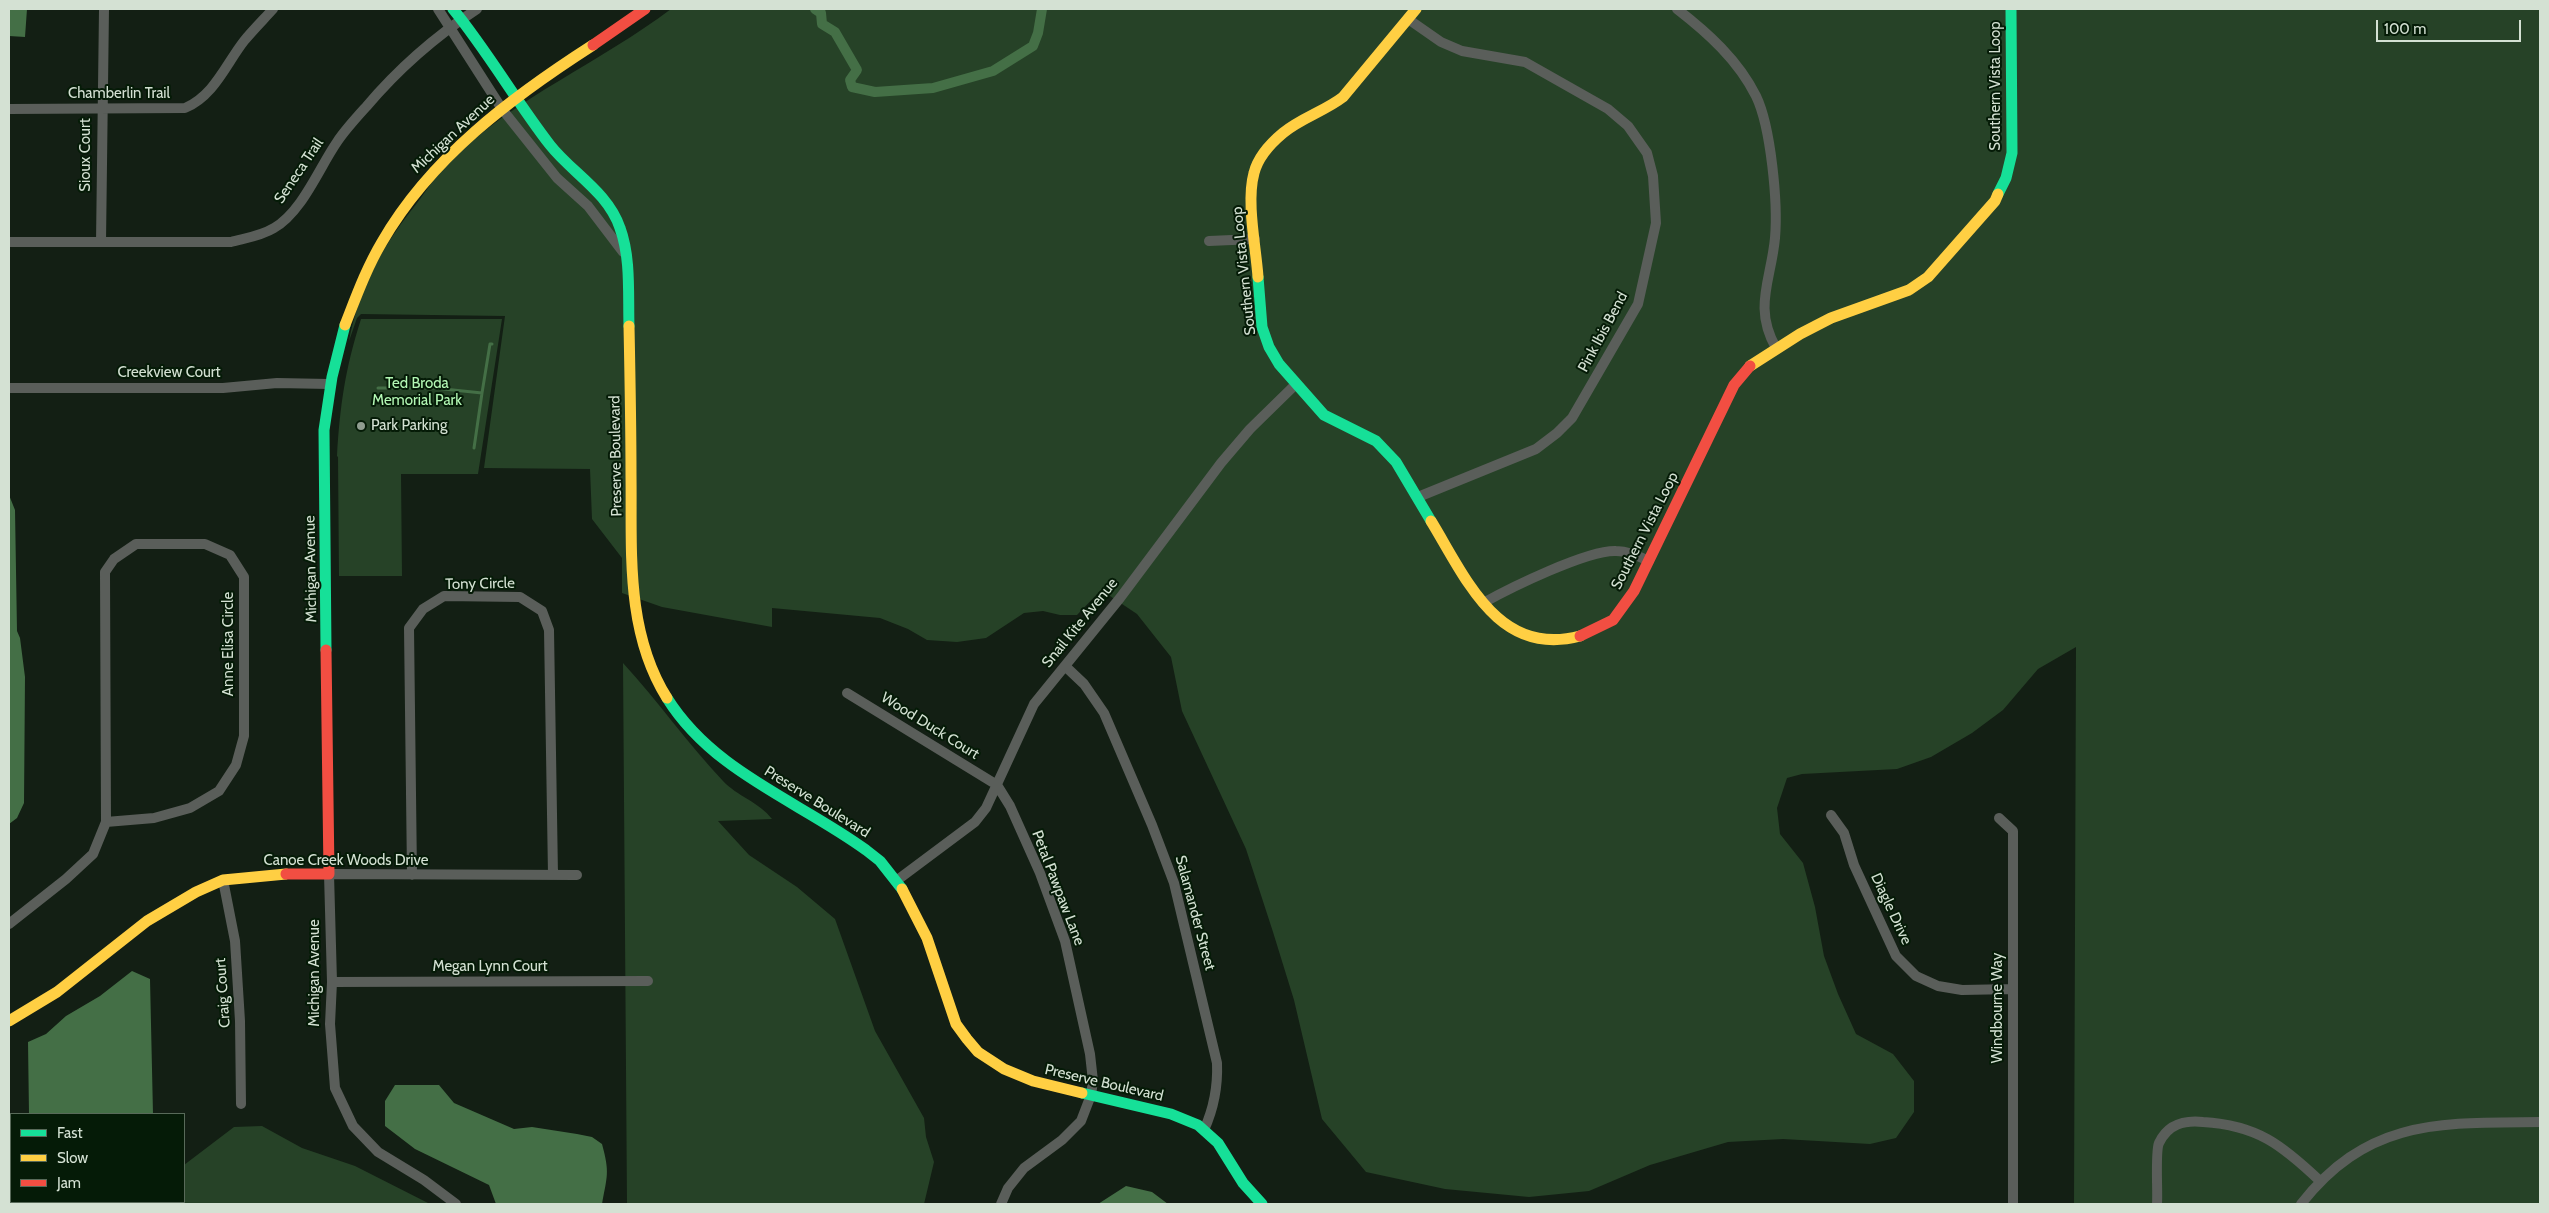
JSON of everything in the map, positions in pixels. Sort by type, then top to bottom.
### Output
[{"type":"street","name":"Sioux Court","points":[[101,242],[104,9]]},
{"type":"street","name":"Chamberlin Trail","points":[[9,109],[174,109],[195,104],[211,89],[244,41],[273,9]]},
{"type":"street","name":"Preserve Boulevard","points":[[438,9],[502,109],[557,178],[588,206],[612,241],[623,252]]},
{"type":"street","name":"Preserve Boulevard","points":[[453,9],[551,145],[571,170],[602,199],[618,220],[623,233],[623,252],[628,274],[633,587],[641,640],[660,687],[683,722],[708,749],[756,782],[849,838],[880,861],[908,895],[919,920],[956,1024],[966,1042],[1002,1070],[1024,1079],[1167,1113],[1188,1120],[1214,1137],[1226,1153],[1238,1175],[1262,1204]]},
{"type":"street","name":"Seneca Trail","points":[[9,242],[231,242],[260,235],[276,228],[305,194],[337,141],[366,106],[400,70],[450,27],[477,9]]},
{"type":"street","name":"Michigan Avenue","points":[[456,1204],[424,1180],[378,1152],[353,1126],[343,1109],[335,1088],[330,1024],[332,982],[324,430],[329,384],[350,307],[365,273],[397,216],[420,184],[445,158],[517,96],[645,9]]},
{"type":"street","name":"Southern Vista Loop","points":[[1416,9],[1343,97],[1328,108],[1284,132],[1263,153],[1254,173],[1252,198],[1262,327],[1269,347],[1296,384],[1324,415],[1376,441],[1396,462],[1483,603],[1511,630],[1538,638],[1564,640],[1589,633],[1613,620],[1634,591],[1734,386],[1752,363],[1831,318],[1909,290],[1928,277],[1995,201],[2006,178],[2012,153],[2011,9]]},
{"type":"street","points":[[1678,9],[1710,35],[1738,68],[1756,96],[1770,150],[1774,199],[1775,237],[1763,297],[1763,316],[1767,333],[1776,348]]},
{"type":"street","name":"Pink Ibis Bend","points":[[1408,19],[1441,42],[1462,51],[1525,62],[1608,109],[1628,126],[1647,153],[1652,176],[1656,223],[1638,304],[1572,418],[1557,433],[1536,449],[1418,497]]},
{"type":"street","points":[[1209,241],[1255,239]]},
{"type":"street","name":"Creekview Court","points":[[9,388],[223,388],[277,383],[329,384]]},
{"type":"street","name":"Snail Kite Avenue","points":[[896,881],[975,822],[986,808],[1034,704],[1221,463],[1250,429],[1296,384]]},
{"type":"street","name":"Anne Elisa Circle","points":[[9,924],[93,854],[106,822],[104,572],[114,559],[136,544],[204,544],[230,555],[244,577],[244,736],[236,765],[219,791],[190,808],[154,818],[106,822]]},
{"type":"street","points":[[1483,603],[1501,593],[1588,556],[1614,550],[1628,552],[1648,561]]},
{"type":"street","name":"Tony Circle","points":[[412,875],[409,628],[423,609],[444,596],[520,597],[542,612],[549,630],[553,875]]},
{"type":"street","name":"Salamander Street","points":[[1065,666],[1084,684],[1104,713],[1152,825],[1174,883],[1217,1063],[1218,1083],[1215,1102],[1204,1130]]},
{"type":"street","name":"Wood Duck Court","points":[[847,693],[997,785]]},
{"type":"street","name":"Petal Pawpaw Lane","points":[[997,785],[1010,806],[1040,873],[1065,941],[1090,1054],[1093,1082],[1091,1095],[1081,1121],[1062,1140],[1024,1168],[1008,1188],[1001,1204]]},
{"type":"street","name":"Diagle Drive","points":[[1831,815],[1844,833],[1854,865],[1896,956],[1916,976],[1938,986],[1962,990],[2013,989]]},
{"type":"street","name":"Windbourne Way","points":[[1999,818],[2014,831],[2013,1204]]},
{"type":"street","name":"Canoe Creek Woods Drive","points":[[9,1021],[32,1011],[153,916],[179,900],[223,880],[281,874],[577,875]]},
{"type":"street","name":"Craig Court","points":[[223,880],[234,941],[240,1021],[240,1104]]},
{"type":"street","name":"Megan Lynn Court","points":[[332,982],[648,981]]},
{"type":"street","points":[[2157,1204],[2158,1144],[2171,1127],[2186,1120],[2226,1123],[2253,1131],[2291,1154],[2320,1180]]},
{"type":"street","points":[[2301,1204],[2320,1180],[2370,1144],[2399,1133],[2437,1124],[2540,1122]]},
{"type":"green space","points":[[671,9],[2540,9],[2540,1204],[2074,1204],[2076,647],[2038,669],[2003,710],[1972,733],[1931,757],[1897,769],[1802,774],[1787,778],[1777,808],[1780,834],[1803,863],[1815,907],[1824,956],[1838,994],[1856,1034],[1893,1054],[1914,1081],[1914,1112],[1896,1138],[1870,1144],[1783,1139],[1728,1142],[1650,1165],[1589,1191],[1529,1197],[1445,1189],[1366,1172],[1322,1119],[1294,1000],[1246,849],[1182,711],[1171,657],[1137,614],[1101,590],[1077,615],[1060,615],[1043,611],[1024,613],[986,638],[957,642],[927,640],[908,629],[880,618],[772,608],[772,627],[662,607],[622,593],[622,558],[592,519],[590,469],[484,468],[505,316],[361,314],[357,318],[349,341],[364,289],[380,257],[399,226],[446,165],[503,117]]},
{"type":"green space","name":"Ted Broda Memorial Park","points":[[361,319],[502,319],[478,474],[401,474],[402,576],[339,576],[338,438],[347,371]]},
{"type":"green space","points":[[623,663],[723,781],[761,808],[772,819],[718,821],[749,855],[797,887],[835,919],[875,1031],[924,1118],[926,1137],[934,1162],[924,1204],[627,1204]]},
{"type":"green space","points":[[262,1126],[302,1148],[355,1166],[430,1204],[36,1204],[185,1203],[185,1164],[234,1127]]},
{"type":"shaded area","points":[[9,9],[27,9],[25,37],[9,36]]},
{"type":"shaded area","points":[[9,495],[15,510],[17,631],[20,638],[25,677],[24,803],[17,818],[9,824]]},
{"type":"shaded area","points":[[132,971],[150,979],[153,1113],[29,1113],[28,1042],[46,1034],[66,1016],[100,996]]},
{"type":"shaded area","points":[[395,1085],[439,1085],[454,1103],[514,1129],[532,1127],[592,1137],[602,1144],[607,1168],[602,1204],[496,1204],[489,1185],[415,1149],[385,1126],[385,1101]]},
{"type":"shaded area","points":[[1126,1186],[1152,1192],[1168,1204],[1098,1204]]},
{"type":"waterway","points":[[815,9],[821,13],[822,24],[835,32],[857,70],[850,80],[852,87],[875,92],[933,88],[993,71],[1033,46],[1038,33],[1042,9]]},
{"type":"waterway","points":[[378,388],[434,388],[482,393],[490,344],[492,344]]},
{"type":"waterway","points":[[474,448],[482,393]]},
{"type":"traffic: fast","points":[[453,9],[550,145],[598,193],[614,215],[620,228],[626,251],[629,326]]},
{"type":"traffic: fast","points":[[1998,194],[2006,178],[2012,153],[2011,9]]},
{"type":"traffic: fast","points":[[1258,277],[1262,327],[1269,347],[1279,364],[1324,415],[1376,441],[1396,462],[1431,521]]},
{"type":"traffic: fast","points":[[326,650],[324,430],[332,377],[345,325]]},
{"type":"traffic: fast","points":[[667,698],[686,724],[708,746],[733,766],[866,850],[880,861],[902,889]]},
{"type":"traffic: fast","points":[[1082,1093],[1171,1114],[1198,1125],[1218,1143],[1243,1183],[1262,1204]]},
{"type":"traffic: slow","points":[[1258,277],[1251,197],[1254,173],[1259,161],[1283,133],[1343,97],[1416,9]]},
{"type":"traffic: slow","points":[[345,325],[376,252],[402,211],[424,183],[449,156],[504,108],[593,45]]},
{"type":"traffic: slow","points":[[1750,366],[1800,334],[1831,318],[1909,290],[1928,277],[1995,201],[1998,194]]},
{"type":"traffic: slow","points":[[629,326],[631,532],[634,590],[637,618],[644,645],[653,672],[667,698]]},
{"type":"traffic: slow","points":[[1431,521],[1472,588],[1488,608],[1506,624],[1527,635],[1551,640],[1580,636]]},
{"type":"traffic: slow","points":[[9,1021],[57,992],[147,921],[196,892],[223,880],[286,874]]},
{"type":"traffic: slow","points":[[902,889],[927,938],[956,1024],[978,1052],[1004,1069],[1033,1081],[1082,1093]]},
{"type":"traffic: jam","points":[[593,45],[645,9]]},
{"type":"traffic: jam","points":[[1580,636],[1613,620],[1634,591],[1734,385],[1750,366]]},
{"type":"traffic: jam","points":[[286,874],[329,874],[326,650]]},
{"type":"place","name":"Park Parking","points":[[361,426]]}]
